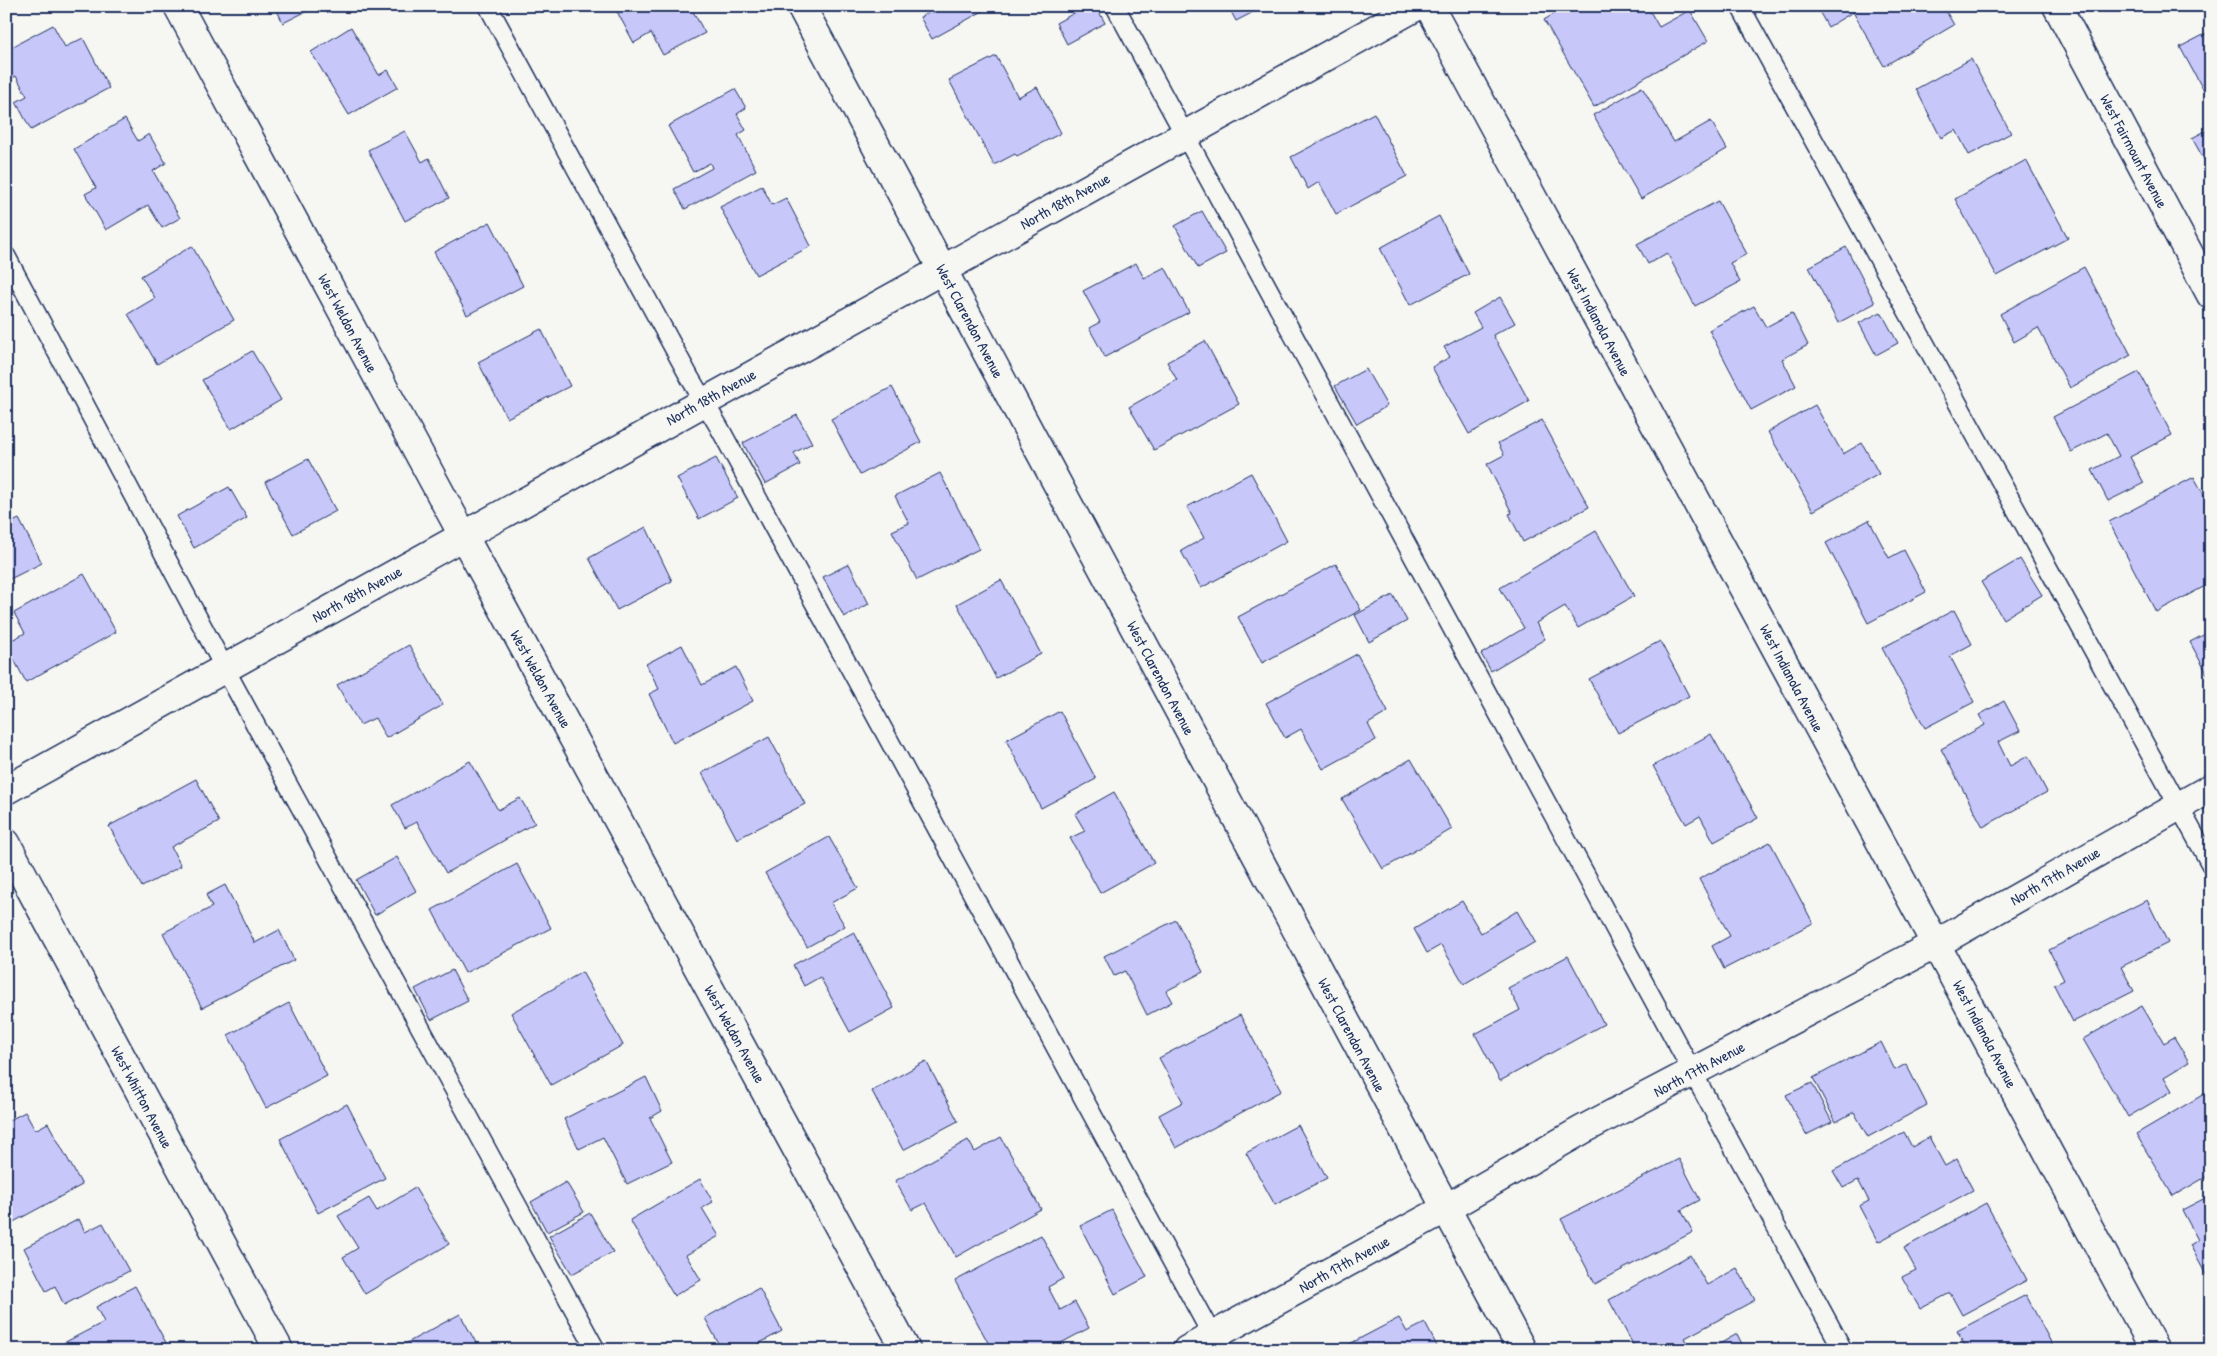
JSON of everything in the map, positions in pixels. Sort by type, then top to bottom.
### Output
[{"type":"street","name":"West Weldon Avenue","points":[[178,6],[906,1350]]},
{"type":"street","name":"West Clarendon Avenue","points":[[801,6],[1522,1350]]},
{"type":"street","name":"North 18th Avenue","points":[[6,790],[1417,6]]},
{"type":"street","name":"West Indianola Avenue","points":[[1429,6],[2155,1350]]},
{"type":"street","name":"West Fairmount Avenue","points":[[2057,6],[2211,295]]},
{"type":"street","name":"North 17th Avenue","points":[[1187,1350],[1216,1343],[1582,1130],[1936,944],[2211,788]]},
{"type":"street","name":"West Whitton Avenue","points":[[6,843],[279,1350]]},
{"type":"lane","points":[[488,6],[724,436],[1216,1343]]},
{"type":"lane","points":[[1115,6],[1843,1350]]},
{"type":"lane","points":[[1740,6],[2007,495],[2180,805],[2211,865]]},
{"type":"lane","points":[[6,256],[224,668],[596,1350]]},
{"type":"building","points":[[275,6],[317,6],[283,23]]},
{"type":"building","points":[[614,6],[690,6],[705,33],[663,55],[651,33],[634,43]]},
{"type":"building","points":[[927,6],[981,6],[983,11],[932,39],[920,17],[930,12]]},
{"type":"building","points":[[1087,6],[1096,6],[1105,23],[1067,44],[1056,23]]},
{"type":"building","points":[[1228,6],[1265,6],[1236,21]]},
{"type":"building","points":[[1567,6],[1647,6],[1659,27],[1690,10],[1708,41],[1594,107],[1544,20]]},
{"type":"building","points":[[1816,6],[1943,6],[1954,25],[1884,66],[1853,12],[1828,27]]},
{"type":"building","points":[[53,25],[65,47],[83,38],[109,88],[31,130],[16,102],[27,96],[16,76],[6,81],[6,50]]},
{"type":"building","points":[[351,27],[379,75],[388,70],[398,87],[349,115],[311,52]]},
{"type":"building","points":[[2211,31],[2211,104],[2180,47]]},
{"type":"building","points":[[996,56],[1018,97],[1037,87],[1061,133],[1017,156],[1015,154],[994,165],[949,80]]},
{"type":"building","points":[[1971,59],[2011,133],[1969,155],[1956,130],[1941,138],[1916,89]]},
{"type":"building","points":[[1642,87],[1674,142],[1711,121],[1727,149],[1641,199],[1593,115]]},
{"type":"building","points":[[735,89],[746,108],[737,114],[746,130],[738,135],[756,170],[685,209],[674,189],[712,168],[710,163],[693,172],[668,126]]},
{"type":"building","points":[[1374,113],[1407,176],[1336,214],[1319,182],[1308,189],[1291,157]]},
{"type":"building","points":[[125,119],[138,141],[149,134],[166,163],[153,171],[180,218],[162,228],[148,205],[106,230],[85,194],[96,188],[74,149]]},
{"type":"building","points":[[2211,128],[2211,172],[2192,138]]},
{"type":"building","points":[[405,131],[422,162],[429,158],[449,198],[405,221],[368,150]]},
{"type":"building","points":[[2026,160],[2068,238],[1997,276],[1955,199]]},
{"type":"building","points":[[762,186],[772,205],[786,198],[811,246],[756,275],[720,207]]},
{"type":"building","points":[[1718,201],[1747,254],[1730,263],[1740,282],[1695,306],[1667,253],[1648,264],[1637,244]]},
{"type":"building","points":[[1202,211],[1226,253],[1198,268],[1175,226]]},
{"type":"building","points":[[1439,216],[1469,274],[1410,305],[1380,248]]},
{"type":"building","points":[[490,222],[523,286],[467,315],[434,252]]},
{"type":"building","points":[[192,246],[234,320],[157,364],[128,314],[155,298],[141,276]]},
{"type":"building","points":[[1846,247],[1875,303],[1838,323],[1809,267]]},
{"type":"building","points":[[1136,263],[1144,278],[1165,267],[1189,312],[1105,357],[1089,328],[1100,322],[1083,291]]},
{"type":"building","points":[[2084,267],[2131,355],[2070,388],[2038,328],[2014,342],[2000,314]]},
{"type":"building","points":[[1500,297],[1515,323],[1493,335],[1529,401],[1469,434],[1432,367],[1450,357],[1444,347],[1481,327],[1473,313]]},
{"type":"building","points":[[1754,306],[1766,327],[1792,313],[1808,345],[1782,359],[1796,386],[1751,410],[1709,330]]},
{"type":"building","points":[[1881,312],[1898,343],[1876,355],[1859,323]]},
{"type":"building","points":[[541,329],[570,386],[507,418],[478,362]]},
{"type":"building","points":[[1205,341],[1239,404],[1154,450],[1129,407],[1177,380],[1167,362]]},
{"type":"building","points":[[252,351],[281,400],[231,429],[202,380]]},
{"type":"building","points":[[1366,369],[1387,406],[1357,424],[1335,386]]},
{"type":"building","points":[[2139,372],[2172,435],[2130,457],[2144,483],[2108,501],[2092,470],[2119,456],[2107,433],[2071,452],[2053,417]]},
{"type":"building","points":[[892,387],[921,442],[860,475],[831,419]]},
{"type":"building","points":[[1815,405],[1843,454],[1862,443],[1879,474],[1813,511],[1768,432]]},
{"type":"building","points":[[797,415],[812,443],[794,453],[800,465],[765,484],[743,443]]},
{"type":"building","points":[[1542,420],[1589,507],[1523,542],[1509,514],[1512,513],[1487,464],[1504,455],[1498,443]]},
{"type":"building","points":[[716,458],[738,498],[699,519],[677,478]]},
{"type":"building","points":[[308,459],[336,511],[293,534],[265,482]]},
{"type":"building","points":[[940,473],[979,549],[917,580],[892,531],[909,523],[895,496]]},
{"type":"building","points":[[1251,473],[1287,541],[1201,588],[1181,551],[1204,538],[1187,507]]},
{"type":"building","points":[[2194,477],[2211,508],[2211,583],[2156,612],[2109,522]]},
{"type":"building","points":[[229,487],[247,518],[194,548],[177,516]]},
{"type":"building","points":[[19,519],[42,563],[6,581],[6,525]]},
{"type":"building","points":[[1869,520],[1889,558],[1904,550],[1926,592],[1868,623],[1826,543]]},
{"type":"building","points":[[646,527],[672,581],[617,610],[589,558]]},
{"type":"building","points":[[1596,531],[1634,596],[1578,628],[1565,606],[1536,623],[1545,639],[1491,671],[1481,654],[1524,628],[1500,588]]},
{"type":"building","points":[[2020,559],[2042,595],[2003,619],[1981,582]]},
{"type":"building","points":[[849,564],[869,604],[844,617],[823,577]]},
{"type":"building","points":[[1336,564],[1361,610],[1262,663],[1238,617]]},
{"type":"building","points":[[84,574],[116,632],[26,682],[6,645],[6,643],[25,633],[14,613]]},
{"type":"building","points":[[1001,580],[1041,654],[996,678],[957,604]]},
{"type":"building","points":[[1393,595],[1407,621],[1369,642],[1355,615]]},
{"type":"building","points":[[1954,610],[1972,644],[1950,656],[1974,702],[1925,728],[1882,648]]},
{"type":"building","points":[[2211,631],[2211,681],[2190,642]]},
{"type":"building","points":[[1660,641],[1689,696],[1618,733],[1589,679]]},
{"type":"building","points":[[409,645],[443,705],[386,738],[375,718],[360,725],[337,685]]},
{"type":"building","points":[[682,645],[702,685],[736,667],[753,701],[673,743],[649,694],[659,689],[646,664]]},
{"type":"building","points":[[1357,654],[1388,712],[1368,724],[1376,740],[1323,769],[1301,729],[1285,738],[1266,703]]},
{"type":"building","points":[[2004,701],[2020,731],[1998,742],[2010,766],[2028,756],[2047,792],[1983,827],[1941,749],[1985,725],[1979,715]]},
{"type":"building","points":[[1060,711],[1096,779],[1041,808],[1006,740]]},
{"type":"building","points":[[1711,734],[1758,818],[1714,842],[1700,816],[1686,824],[1653,766]]},
{"type":"building","points":[[769,737],[805,804],[737,839],[702,773]]},
{"type":"building","points":[[1411,759],[1452,829],[1383,869],[1342,799]]},
{"type":"building","points":[[470,761],[498,810],[520,798],[535,823],[446,873],[417,822],[405,828],[392,805]]},
{"type":"building","points":[[196,779],[219,822],[171,847],[181,866],[142,887],[109,826]]},
{"type":"building","points":[[1114,792],[1154,863],[1100,893],[1070,838],[1085,831],[1075,814]]},
{"type":"building","points":[[829,837],[858,888],[831,903],[845,926],[807,947],[765,873]]},
{"type":"building","points":[[1770,842],[1813,923],[1724,969],[1712,946],[1730,936],[1699,879]]},
{"type":"building","points":[[397,857],[416,891],[375,915],[356,880]]},
{"type":"building","points":[[517,864],[551,928],[465,973],[432,910]]},
{"type":"building","points":[[225,885],[255,943],[279,930],[294,960],[202,1008],[163,933],[212,907],[206,895]]},
{"type":"building","points":[[2147,900],[2168,943],[2121,967],[2134,991],[2073,1022],[2054,985],[2064,980],[2049,950]]},
{"type":"building","points":[[1462,901],[1481,933],[1517,911],[1535,942],[1464,984],[1441,945],[1427,953],[1414,929]]},
{"type":"building","points":[[1176,920],[1203,972],[1166,991],[1172,1002],[1147,1015],[1125,971],[1114,976],[1104,956]]},
{"type":"building","points":[[854,932],[894,1008],[850,1032],[820,977],[804,986],[793,965]]},
{"type":"building","points":[[1568,956],[1604,1024],[1500,1081],[1475,1034],[1520,1010],[1508,988]]},
{"type":"building","points":[[452,970],[468,1001],[431,1020],[415,989]]},
{"type":"building","points":[[582,972],[623,1045],[551,1085],[511,1013]]},
{"type":"building","points":[[289,1003],[327,1076],[266,1108],[228,1035]]},
{"type":"building","points":[[2142,1006],[2164,1043],[2174,1037],[2189,1062],[2164,1077],[2172,1091],[2128,1117],[2083,1039]]},
{"type":"building","points":[[1240,1015],[1281,1091],[1176,1148],[1159,1115],[1183,1102],[1159,1058]]},
{"type":"building","points":[[1881,1042],[1895,1070],[1906,1064],[1927,1105],[1868,1137],[1854,1112],[1836,1122],[1813,1078]]},
{"type":"building","points":[[926,1061],[958,1121],[903,1150],[872,1091]]},
{"type":"building","points":[[646,1077],[662,1111],[650,1118],[672,1162],[627,1184],[603,1137],[579,1149],[564,1119]]},
{"type":"building","points":[[1812,1083],[1832,1122],[1806,1135],[1786,1095]]},
{"type":"building","points":[[2211,1090],[2211,1174],[2173,1196],[2136,1134]]},
{"type":"building","points":[[347,1104],[385,1178],[318,1213],[280,1139]]},
{"type":"building","points":[[25,1112],[35,1130],[48,1123],[82,1185],[6,1226],[6,1122]]},
{"type":"building","points":[[1298,1125],[1327,1178],[1275,1205],[1246,1153]]},
{"type":"building","points":[[1904,1132],[1912,1147],[1929,1137],[1945,1166],[1957,1159],[1973,1190],[1878,1242],[1859,1206],[1869,1201],[1858,1180],[1843,1188],[1833,1171]]},
{"type":"building","points":[[1001,1137],[1041,1209],[956,1257],[926,1203],[912,1210],[895,1181],[968,1140],[975,1152]]},
{"type":"building","points":[[1679,1159],[1700,1200],[1681,1210],[1693,1232],[1595,1284],[1561,1219]]},
{"type":"building","points":[[700,1179],[713,1202],[702,1208],[719,1236],[686,1255],[701,1280],[674,1296],[630,1220]]},
{"type":"building","points":[[566,1182],[584,1212],[547,1232],[531,1202]]},
{"type":"building","points":[[415,1188],[449,1244],[365,1294],[343,1257],[358,1248],[338,1216],[369,1198],[377,1211]]},
{"type":"building","points":[[2211,1195],[2211,1284],[2190,1245],[2198,1240],[2182,1210]]},
{"type":"building","points":[[1986,1203],[2027,1280],[1962,1315],[1950,1293],[1920,1309],[1902,1277],[1916,1270],[1904,1248]]},
{"type":"building","points":[[1112,1210],[1147,1277],[1115,1294],[1080,1226]]},
{"type":"building","points":[[590,1213],[613,1252],[572,1274],[549,1236]]},
{"type":"building","points":[[79,1219],[85,1232],[103,1223],[129,1271],[64,1305],[55,1286],[46,1291],[24,1248]]},
{"type":"building","points":[[1041,1235],[1064,1278],[1048,1287],[1060,1310],[1075,1302],[1089,1328],[1048,1350],[992,1350],[955,1281]]},
{"type":"building","points":[[1690,1255],[1707,1285],[1737,1268],[1755,1300],[1685,1338],[1692,1350],[1636,1350],[1609,1300]]},
{"type":"building","points":[[135,1286],[170,1350],[58,1350],[56,1347],[104,1322],[96,1307]]},
{"type":"building","points":[[759,1288],[782,1331],[747,1350],[722,1350],[705,1318]]},
{"type":"building","points":[[2026,1295],[2055,1350],[1967,1350],[1957,1331]]},
{"type":"building","points":[[460,1314],[480,1350],[394,1350]]},
{"type":"building","points":[[1399,1318],[1407,1332],[1425,1323],[1439,1350],[1338,1350]]},
{"type":"building","points":[[1737,1334],[1745,1350],[1709,1350]]}]
